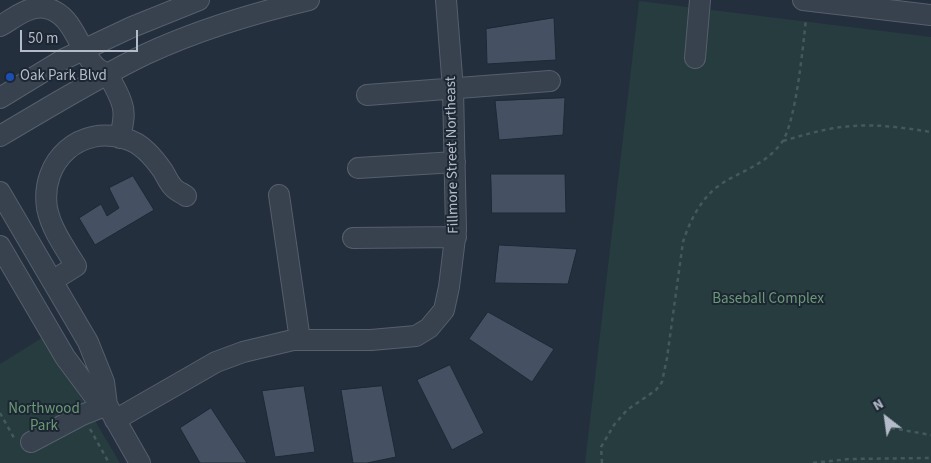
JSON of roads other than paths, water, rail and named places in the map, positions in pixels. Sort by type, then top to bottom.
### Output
[{"type":"street","points":[[0,98],[64,59],[132,27],[199,0]]},
{"type":"street","points":[[0,136],[106,74],[148,54],[210,28],[309,0]]},
{"type":"street","name":"Fillmore Street Northeast","points":[[300,340],[371,340],[416,336],[429,328],[444,310],[456,237],[453,89],[446,0]]},
{"type":"street","points":[[695,58],[700,0]]},
{"type":"street","points":[[0,26],[34,8],[46,8],[61,15],[73,29],[96,68],[106,74],[123,105],[124,121],[120,138]]},
{"type":"street","points":[[805,9],[931,15]]},
{"type":"street","points":[[367,96],[550,81]]},
{"type":"street","points":[[52,281],[76,266],[52,225],[47,208],[46,191],[51,172],[61,154],[76,142],[102,136],[126,139],[142,147],[156,161],[173,188],[186,196]]},
{"type":"street","points":[[358,168],[455,162]]},
{"type":"street","points":[[0,192],[88,342],[104,382],[111,413]]},
{"type":"street","points":[[31,442],[82,415],[111,413],[216,362],[243,352],[300,340],[279,195]]},
{"type":"street","points":[[353,238],[456,237]]},
{"type":"street","points":[[0,246],[65,356],[94,396],[111,413],[140,463]]},
{"type":"place","name":"Oak Park Blvd","points":[[10,77]]},
{"type":"park label","name":"Baseball Complex","points":[[768,300]]},
{"type":"park label","name":"Northwood Park","points":[[44,418]]}]
